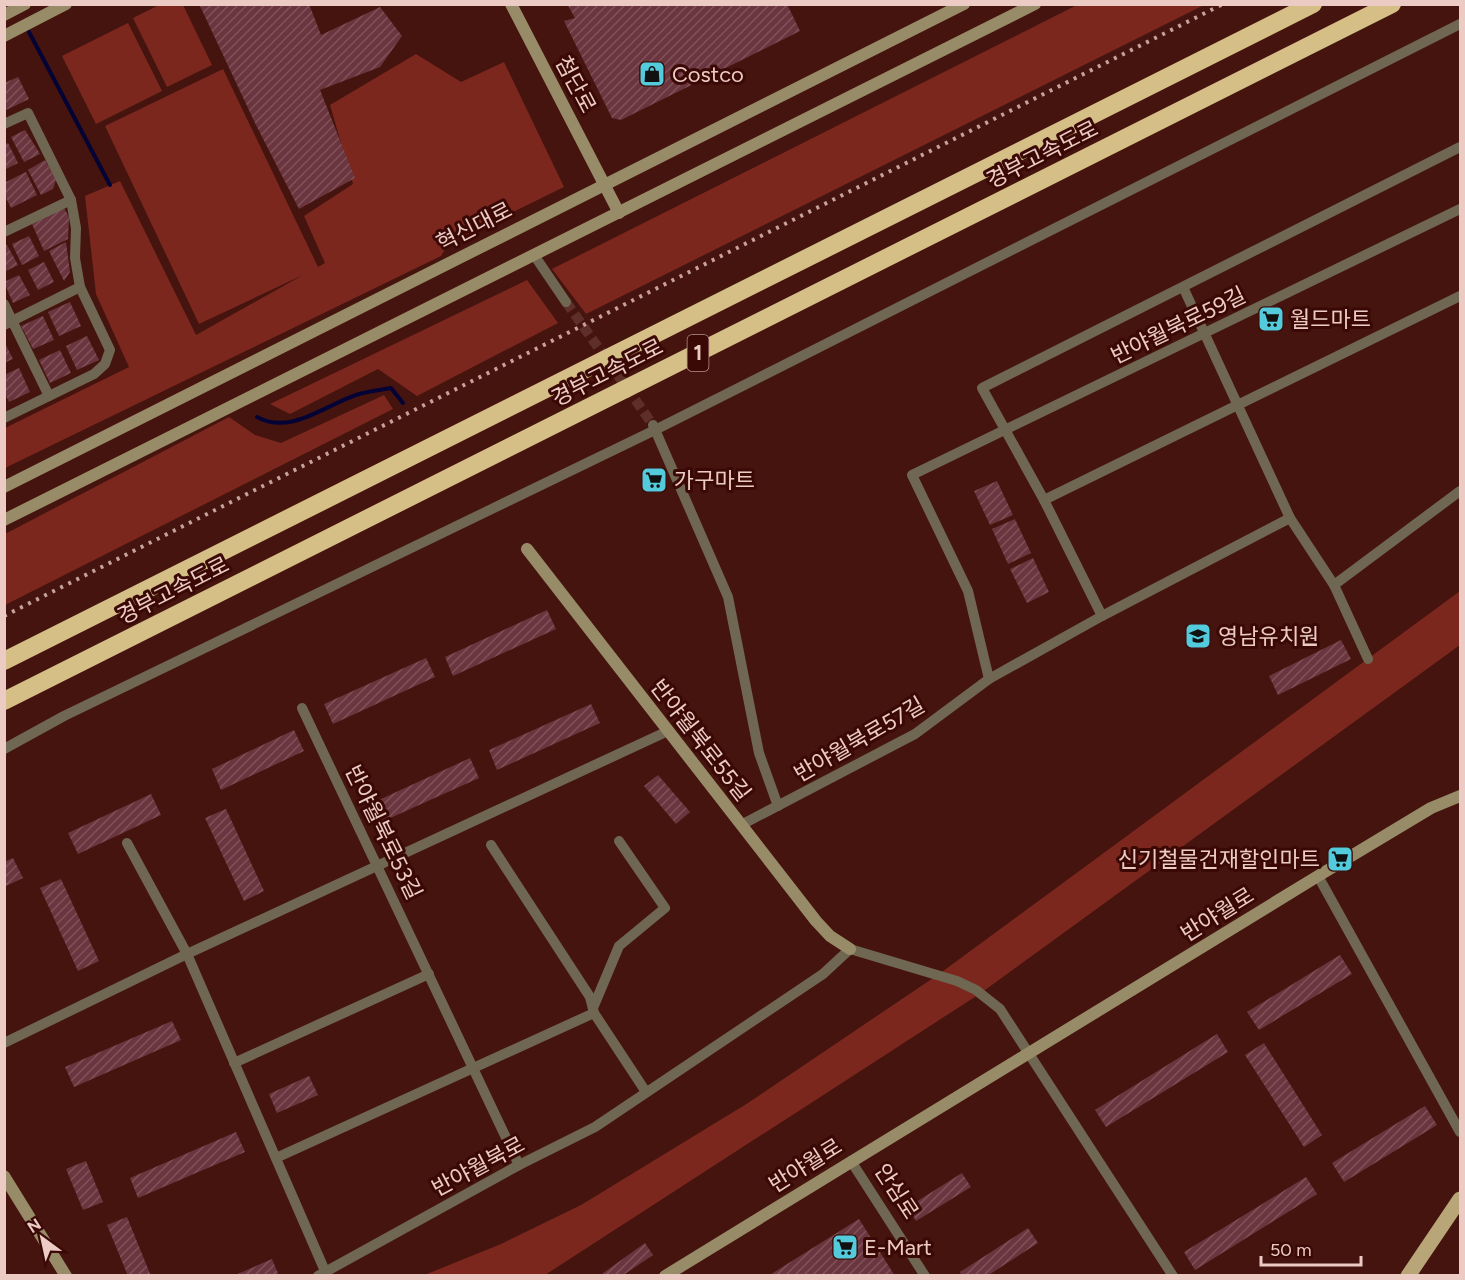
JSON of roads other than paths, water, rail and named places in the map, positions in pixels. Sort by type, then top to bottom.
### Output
[{"type":"highway","name":"경부고속도로","points":[[4,661],[1312,4]]},
{"type":"highway","name":"경부고속도로","points":[[4,701],[1392,4]]},
{"type":"main road","points":[[4,15],[25,4]]},
{"type":"main road","points":[[4,36],[46,9],[66,4]]},
{"type":"main road","name":"첨단로","points":[[511,4],[619,213]]},
{"type":"main road","name":"혁신대로","points":[[4,487],[964,4]]},
{"type":"main road","points":[[4,520],[1035,4]]},
{"type":"main road","name":"반야월북로55길","points":[[526,549],[816,921],[830,936],[850,949]]},
{"type":"main road","name":"반야월로","points":[[665,1275],[683,1271],[851,1161],[1431,808],[1461,796]]},
{"type":"main road","points":[[4,1176],[66,1275]]},
{"type":"main road","points":[[1408,1275],[1461,1199]]},
{"type":"street","points":[[4,749],[75,711],[654,427],[1461,24]]},
{"type":"street","points":[[4,124],[28,113],[71,200],[76,228],[75,258],[80,287],[110,350],[105,364],[94,374],[4,418]]},
{"type":"street","points":[[1102,616],[1044,500],[982,388],[1461,147]]},
{"type":"street","points":[[4,232],[71,200]]},
{"type":"street","name":"반야월북로59길","points":[[989,680],[968,591],[912,475],[1461,209]]},
{"type":"street","points":[[534,255],[566,302]]},
{"type":"street","points":[[9,323],[80,287]]},
{"type":"street","points":[[1183,287],[1290,518],[1334,585],[1368,659]]},
{"type":"street","points":[[1044,500],[1461,296]]},
{"type":"street","points":[[4,304],[9,323],[49,396]]},
{"type":"street","points":[[654,427],[728,597],[759,753],[778,806]]},
{"type":"street","points":[[1334,585],[1461,491]]},
{"type":"street","name":"반야월북로57길","points":[[741,825],[915,734],[989,680],[1102,616],[1290,518]]},
{"type":"street","name":"반야월북로53길","points":[[302,708],[519,1165]]},
{"type":"street","points":[[4,1043],[187,954],[668,731]]},
{"type":"street","points":[[276,1158],[593,1010],[619,946],[665,908],[619,842]]},
{"type":"street","name":"반야월북로","points":[[128,843],[187,954],[276,1158],[322,1273],[519,1165],[595,1127],[823,974],[850,949]]},
{"type":"street","points":[[491,845],[590,998],[593,1010],[646,1092]]},
{"type":"street","points":[[1318,876],[1461,1132]]},
{"type":"street","points":[[850,949],[905,967],[939,974],[976,990],[1000,1009],[1173,1275]]},
{"type":"street","points":[[234,1063],[429,974]]},
{"type":"street","name":"안심로","points":[[851,1161],[925,1275]]},
{"type":"waterway","points":[[29,32],[110,185]]},
{"type":"waterway","points":[[257,417],[270,422],[296,421],[359,394],[391,388],[403,403]]},
{"type":"tunnel","points":[[566,302],[653,425]]},
{"type":"railway","points":[[4,616],[1223,4]]},
{"type":"place","name":"Costco","points":[[652,74]]},
{"type":"place","name":"월드마트","points":[[1271,319]]},
{"type":"place","name":"가구마트","points":[[654,480]]},
{"type":"place","name":"영남유치원","points":[[1198,636]]},
{"type":"place","name":"신기철물건재할인마트","points":[[1340,859]]},
{"type":"place","name":"E-Mart","points":[[845,1247]]}]
